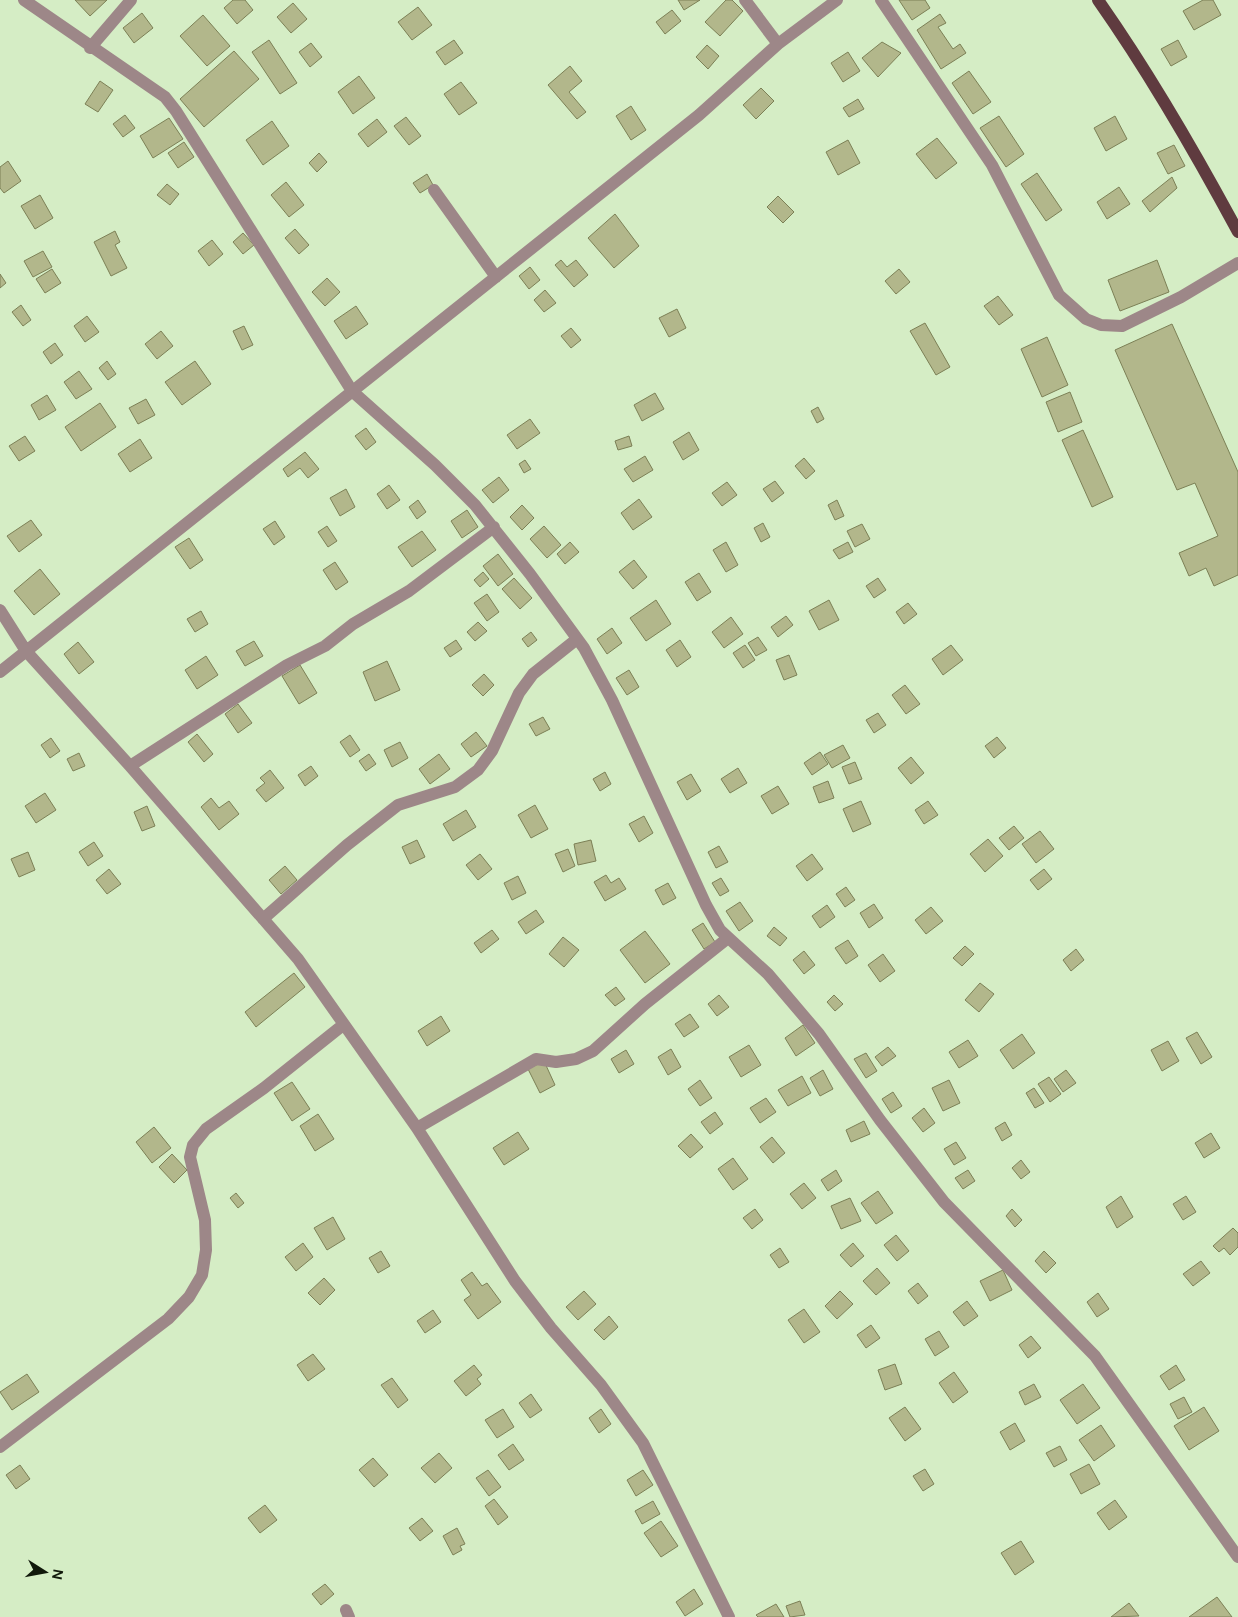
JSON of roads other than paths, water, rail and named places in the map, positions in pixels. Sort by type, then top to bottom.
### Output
[{"type":"main road","points":[[1098,0],[1127,41],[1178,123],[1238,232]]},
{"type":"street","points":[[24,0],[90,48],[165,98],[176,111],[352,391],[435,465],[475,505],[494,527],[577,639],[612,700],[706,905],[720,930],[768,974],[820,1034],[880,1120],[944,1202],[1095,1356],[1238,1557]]},
{"type":"street","points":[[90,48],[130,0]]},
{"type":"street","points":[[745,0],[778,44]]},
{"type":"street","points":[[0,672],[699,115],[778,44],[837,0]]},
{"type":"street","points":[[881,0],[992,165],[1059,295],[1086,319],[1101,325],[1122,326],[1182,297],[1238,263]]},
{"type":"street","points":[[434,190],[496,277]]},
{"type":"street","points":[[130,766],[287,665],[325,646],[353,624],[409,591],[494,527]]},
{"type":"street","points":[[0,610],[26,652],[130,766],[298,959],[417,1128],[515,1281],[601,1385],[643,1443],[729,1617]]},
{"type":"street","points":[[263,919],[347,845],[398,805],[455,787],[478,770],[492,751],[519,693],[533,674],[577,639]]},
{"type":"street","points":[[417,1128],[536,1059],[556,1062],[593,1052],[645,1004],[728,938]]},
{"type":"street","points":[[0,1447],[168,1319],[189,1297],[202,1275],[206,1250],[205,1220],[190,1157],[193,1145],[206,1129],[264,1088],[343,1025]]}]
